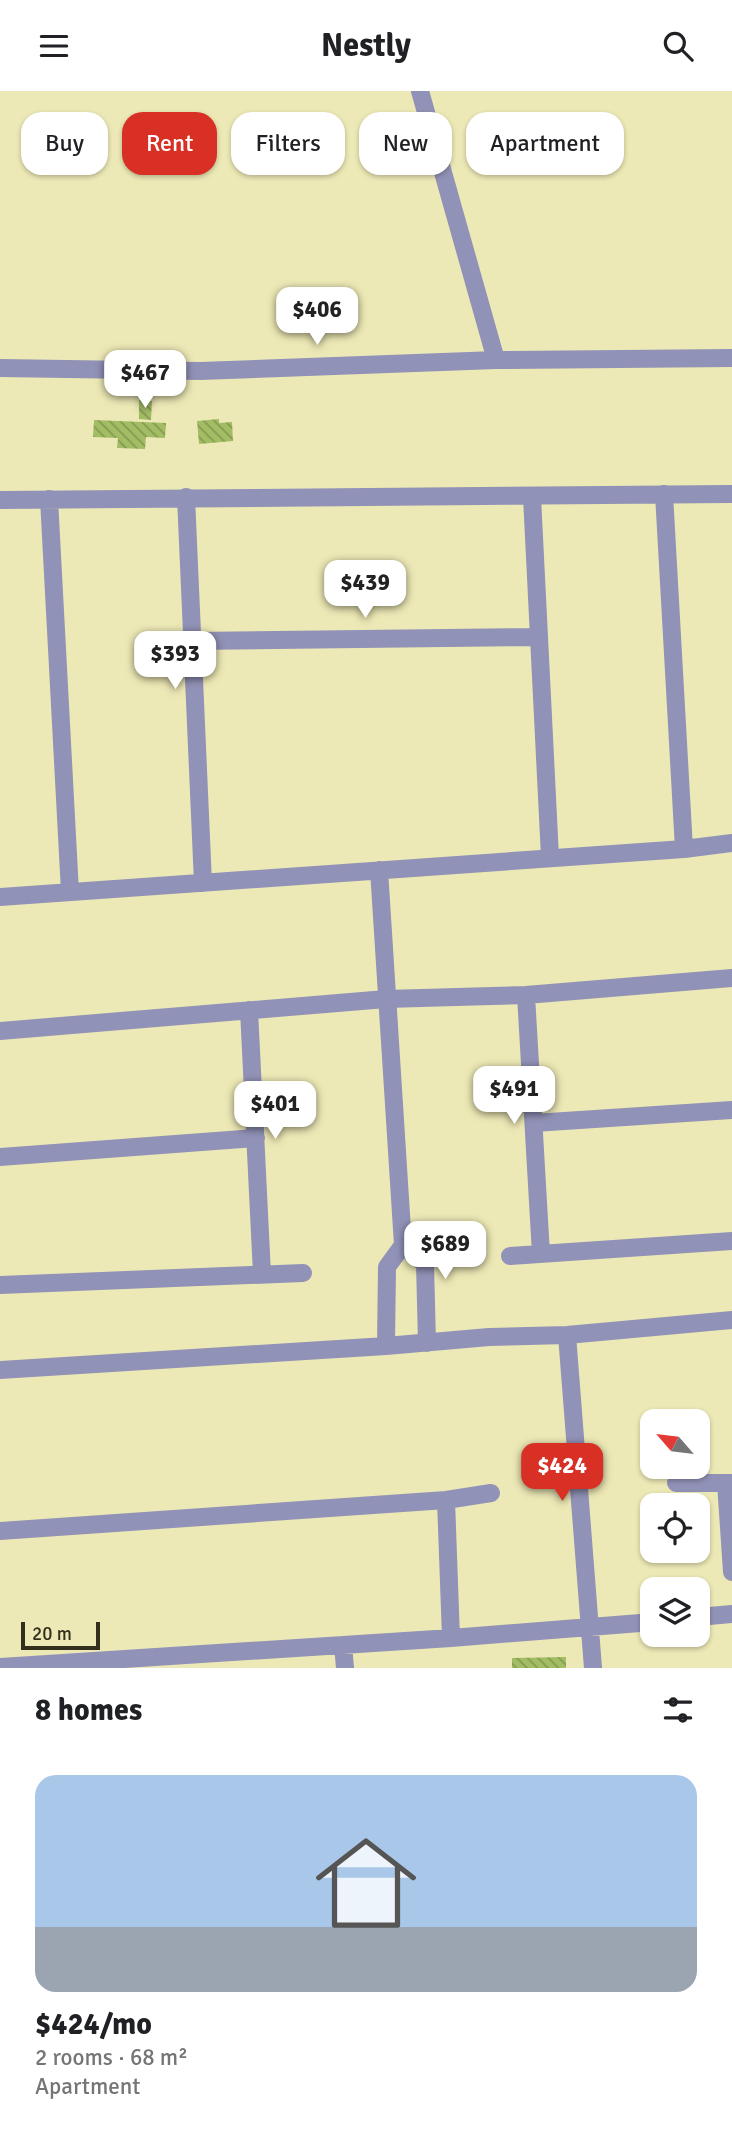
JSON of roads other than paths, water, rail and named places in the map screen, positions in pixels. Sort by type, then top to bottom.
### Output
[{"type":"street","points":[[420,91],[496,360]]},
{"type":"street","points":[[0,367],[200,371],[496,360],[732,358]]},
{"type":"street","points":[[664,494],[684,849]]},
{"type":"street","points":[[0,500],[732,494]]},
{"type":"street","points":[[186,497],[203,883]]},
{"type":"street","points":[[532,497],[550,857]]},
{"type":"street","points":[[49,499],[70,892]]},
{"type":"street","points":[[192,641],[539,637]]},
{"type":"street","points":[[0,897],[684,849],[732,842]]},
{"type":"street","points":[[379,870],[403,1245],[387,1267],[386,1346]]},
{"type":"street","points":[[0,1031],[386,999],[526,995],[732,978]]},
{"type":"street","points":[[526,995],[541,1254]]},
{"type":"street","points":[[249,1010],[262,1274]]},
{"type":"street","points":[[534,1122],[732,1110]]},
{"type":"street","points":[[0,1157],[256,1138]]},
{"type":"street","points":[[510,1255],[732,1241]]},
{"type":"street","points":[[403,1245],[425,1265],[427,1343]]},
{"type":"street","points":[[0,1285],[303,1273]]},
{"type":"street","points":[[0,1370],[489,1337],[567,1335],[732,1319]]},
{"type":"street","points":[[567,1335],[593,1668]]},
{"type":"street","points":[[676,1483],[729,1483],[732,1572]]},
{"type":"street","points":[[0,1531],[446,1500],[491,1493]]},
{"type":"street","points":[[446,1500],[451,1638]]},
{"type":"street","points":[[710,1616],[732,1614]]},
{"type":"street","points":[[0,1667],[640,1623]]},
{"type":"street","points":[[343,1645],[345,1668]]}]
